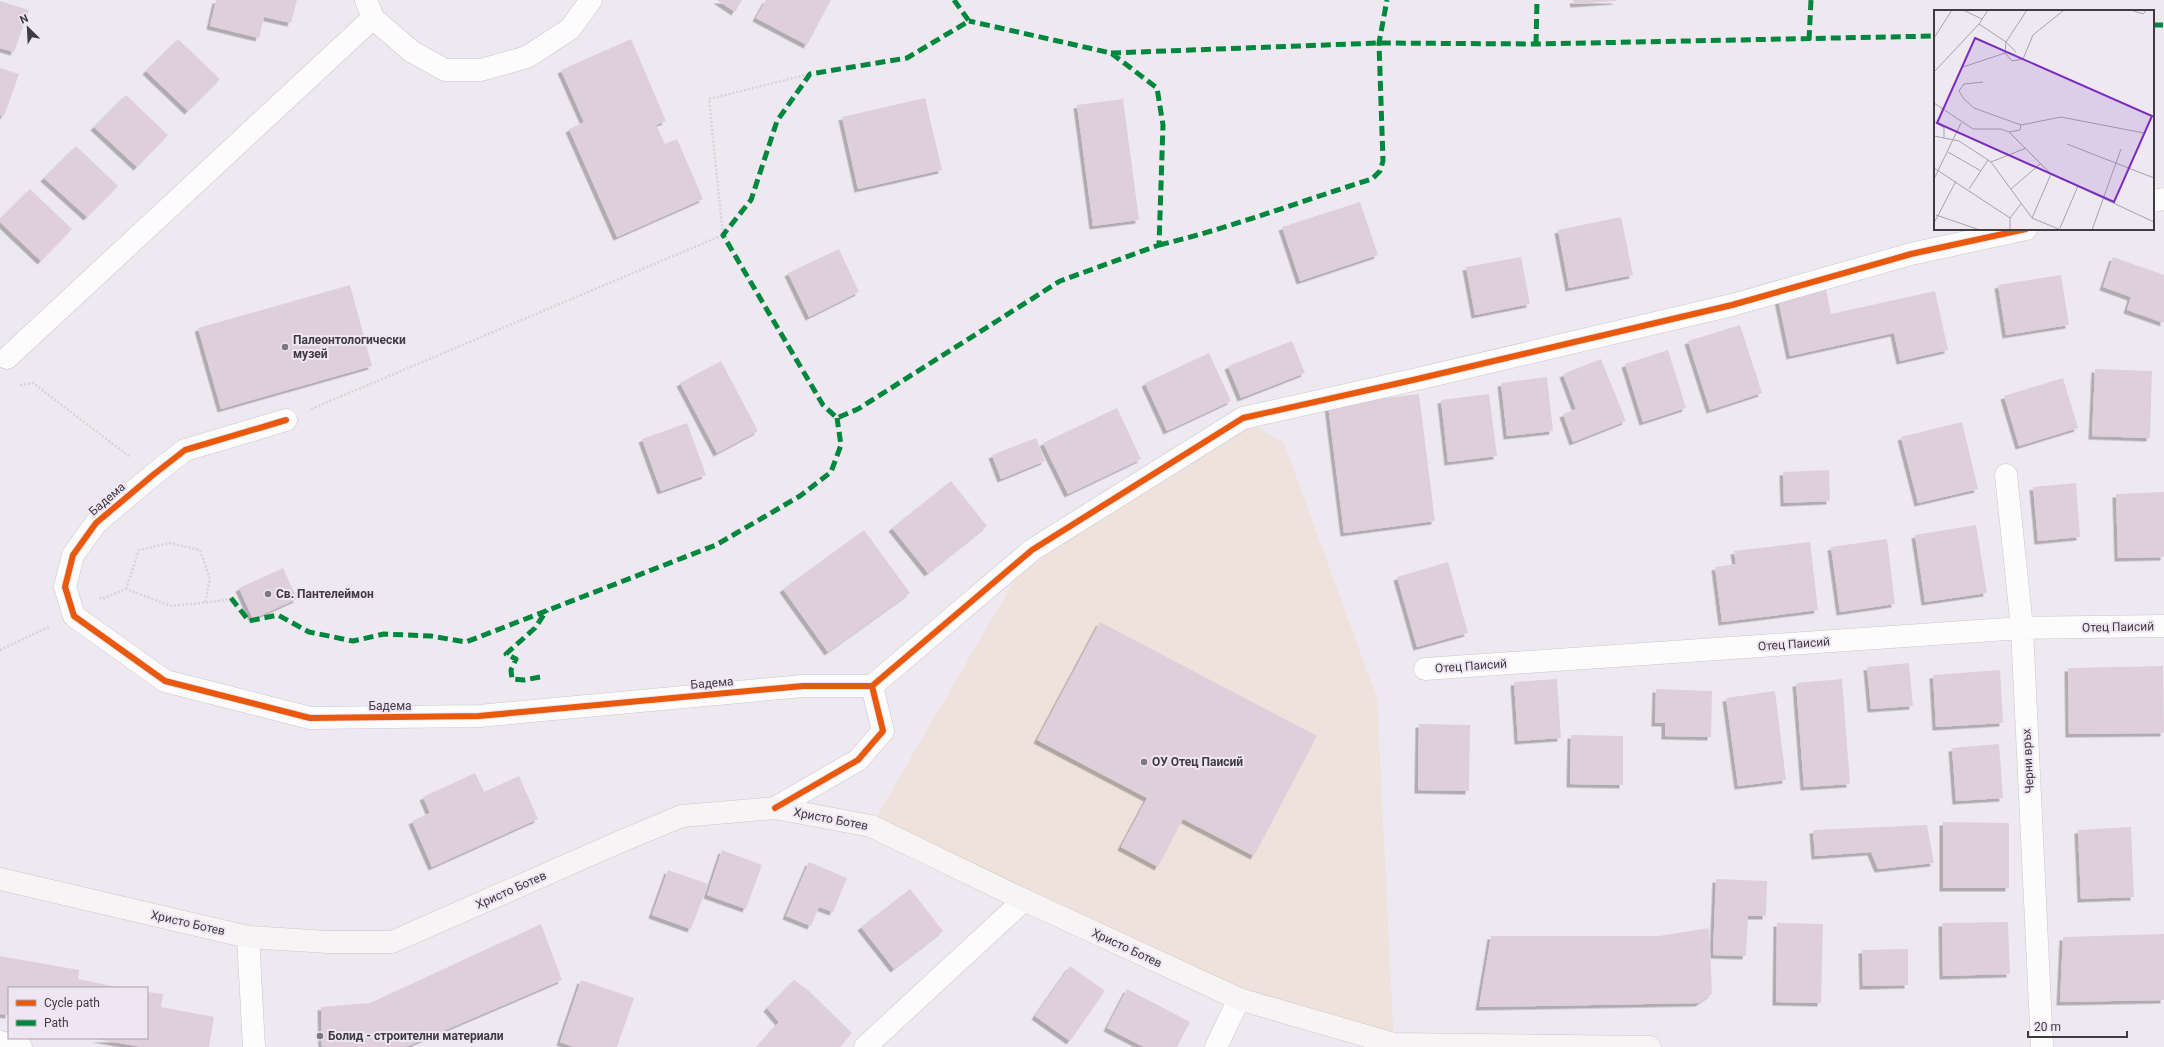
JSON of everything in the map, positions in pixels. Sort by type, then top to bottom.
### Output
[{"type":"main road","name":"Христо Ботев","points":[[0,879],[248,937],[328,942],[392,942],[682,816],[775,808],[871,826],[1024,900],[1238,999],[1394,1045],[1650,1047]]},
{"type":"street","points":[[7,358],[370,9],[411,51],[445,70],[481,70],[527,57],[570,29],[591,0]]},
{"type":"street","points":[[2154,201],[2164,199]]},
{"type":"street","points":[[775,808],[858,760],[883,731],[872,686],[1032,550],[1242,418],[1421,379],[1732,305],[1911,254],[2021,230]]},
{"type":"street","name":"Бадема","points":[[286,420],[185,450],[153,474],[96,523],[73,555],[65,587],[74,616],[165,680],[310,718],[479,716],[803,686],[872,686]]},
{"type":"street","name":"Черни връх","points":[[2006,475],[2022,628],[2042,1047]]},
{"type":"street","name":"Отец Паисий","points":[[1425,669],[2022,628],[2164,626]]},
{"type":"street","points":[[865,1047],[1024,900]]},
{"type":"street","points":[[248,937],[254,1047]]},
{"type":"street","points":[[1216,1047],[1238,999]]},
{"type":"street","points":[[0,1042],[21,1047]]},
{"type":"path","points":[[286,420],[722,234],[709,99],[810,74]]},
{"type":"path","points":[[13,386],[33,383],[153,474]]},
{"type":"path","points":[[205,603],[210,578],[200,550],[170,544],[140,550],[126,589],[171,606],[205,603],[231,598]]},
{"type":"path","points":[[0,650],[74,616]]},
{"type":"shaded area","name":"ОУ Отец Паисий","points":[[1243,418],[1284,443],[1377,698],[1394,1044],[1239,999],[871,826],[1032,550]]},
{"type":"building","points":[[216,0],[297,0],[291,23],[264,17],[259,38],[210,26]]},
{"type":"building","points":[[717,0],[742,0],[735,12]]},
{"type":"building","points":[[766,0],[831,0],[807,45],[756,18]]},
{"type":"building","points":[[1573,0],[1616,0],[1616,1],[1574,4]]},
{"type":"building","points":[[0,1],[29,10],[14,52],[0,48]]},
{"type":"building","points":[[178,39],[220,79],[188,111],[146,71]]},
{"type":"building","points":[[631,39],[666,121],[656,125],[665,144],[677,139],[703,199],[617,237],[569,129],[584,122],[561,70]]},
{"type":"building","points":[[0,68],[19,74],[4,116],[0,115]]},
{"type":"building","points":[[126,95],[168,135],[137,167],[94,127]]},
{"type":"building","points":[[925,98],[942,170],[858,189],[842,117]]},
{"type":"building","points":[[1123,99],[1139,220],[1093,226],[1077,105]]},
{"type":"building","points":[[76,146],[118,186],[87,217],[44,178]]},
{"type":"building","points":[[30,189],[72,229],[41,261],[0,222],[0,219]]},
{"type":"building","points":[[1360,202],[1378,255],[1300,281],[1282,227]]},
{"type":"building","points":[[1621,217],[1633,275],[1569,288],[1558,230]]},
{"type":"building","points":[[839,249],[859,292],[809,317],[788,273]]},
{"type":"building","points":[[1521,257],[1530,304],[1475,315],[1466,267]]},
{"type":"building","points":[[2113,257],[2164,275],[2164,323],[2127,310],[2131,297],[2103,287]]},
{"type":"building","points":[[2061,275],[2069,325],[2006,335],[1998,285]]},
{"type":"building","points":[[1825,284],[1831,314],[1935,291],[1948,350],[1900,361],[1894,333],[1790,356],[1777,294]]},
{"type":"building","name":"Палеонтологически музей","points":[[350,285],[372,366],[221,409],[198,328]]},
{"type":"building","points":[[1740,325],[1762,393],[1710,410],[1688,341]]},
{"type":"building","points":[[1292,341],[1305,373],[1241,398],[1228,366]]},
{"type":"building","points":[[1668,350],[1686,408],[1643,422],[1625,364]]},
{"type":"building","points":[[1209,353],[1231,401],[1167,431],[1145,383]]},
{"type":"building","points":[[1601,359],[1626,421],[1573,442],[1563,414],[1576,409],[1563,374]]},
{"type":"building","points":[[721,361],[758,431],[717,453],[680,383]]},
{"type":"building","points":[[2095,369],[2152,371],[2150,438],[2092,436]]},
{"type":"building","points":[[1547,377],[1553,431],[1507,436],[1501,383]]},
{"type":"building","points":[[2063,378],[2078,428],[2019,446],[2004,396]]},
{"type":"building","points":[[1419,394],[1435,521],[1344,533],[1328,405]]},
{"type":"building","points":[[1489,394],[1497,456],[1448,462],[1441,400]]},
{"type":"building","points":[[1117,408],[1141,459],[1068,494],[1043,443]]},
{"type":"building","points":[[1962,422],[1978,489],[1918,503],[1901,437]]},
{"type":"building","points":[[687,423],[706,475],[661,491],[642,439]]},
{"type":"building","points":[[1036,438],[1045,461],[1001,479],[992,455]]},
{"type":"building","points":[[1829,470],[1830,501],[1784,503],[1783,472]]},
{"type":"building","points":[[951,481],[987,526],[928,573],[892,528]]},
{"type":"building","points":[[2076,483],[2080,537],[2038,541],[2033,487]]},
{"type":"building","points":[[2164,492],[2164,557],[2118,558],[2116,494]]},
{"type":"building","points":[[1976,525],[1987,593],[1925,602],[1915,535]]},
{"type":"building","points":[[864,530],[910,593],[828,652],[783,589]]},
{"type":"building","points":[[1887,539],[1895,604],[1840,612],[1831,547]]},
{"type":"building","points":[[1810,542],[1818,610],[1722,622],[1715,567],[1736,564],[1734,551]]},
{"type":"building","points":[[1448,562],[1468,633],[1417,647],[1397,577]]},
{"type":"building","name":"Св. Пантелеймон","points":[[283,568],[297,599],[253,619],[239,588]]},
{"type":"building","points":[[1100,622],[1317,736],[1254,856],[1183,819],[1158,867],[1121,847],[1147,798],[1037,740]]},
{"type":"building","points":[[1909,663],[1913,706],[1871,709],[1867,667]]},
{"type":"building","points":[[2163,666],[2164,733],[2069,734],[2068,668]]},
{"type":"building","points":[[2000,670],[2003,723],[1936,727],[1933,675]]},
{"type":"building","points":[[1557,679],[1561,738],[1518,741],[1514,682]]},
{"type":"building","points":[[1842,679],[1850,784],[1804,787],[1796,683]]},
{"type":"building","points":[[1656,689],[1712,691],[1711,737],[1665,736],[1665,723],[1655,723]]},
{"type":"building","points":[[1775,691],[1786,780],[1738,786],[1726,698]]},
{"type":"building","points":[[1419,724],[1470,725],[1469,791],[1418,790]]},
{"type":"building","points":[[1571,735],[1623,736],[1623,785],[1570,784]]},
{"type":"building","points":[[1999,744],[2003,798],[1956,801],[1952,748]]},
{"type":"building","points":[[475,773],[484,792],[519,776],[538,819],[432,867],[412,821],[430,813],[423,797]]},
{"type":"building","points":[[1943,822],[2009,823],[2009,888],[1943,888]]},
{"type":"building","points":[[1927,825],[1934,863],[1878,869],[1871,852],[1815,856],[1813,830]]},
{"type":"building","points":[[2131,827],[2134,897],[2081,899],[2078,830]]},
{"type":"building","points":[[722,850],[762,865],[746,909],[707,895]]},
{"type":"building","points":[[809,862],[847,878],[833,912],[819,907],[811,926],[786,916]]},
{"type":"building","points":[[668,870],[708,884],[691,929],[652,915]]},
{"type":"building","points":[[1716,879],[1767,881],[1766,916],[1748,916],[1746,956],[1713,955]]},
{"type":"building","points":[[910,889],[943,931],[894,969],[861,927]]},
{"type":"building","points":[[2008,922],[2010,974],[1943,976],[1942,923]]},
{"type":"building","points":[[1777,923],[1823,924],[1821,1003],[1776,1002]]},
{"type":"building","points":[[541,924],[562,980],[406,1047],[322,1047],[321,1007],[370,1003]]},
{"type":"building","points":[[1709,928],[1712,994],[1699,1003],[1479,1007],[1491,936],[1659,936]]},
{"type":"building","points":[[2164,934],[2164,1000],[2060,1002],[2063,937]]},
{"type":"building","points":[[1908,949],[1908,985],[1863,986],[1862,950]]},
{"type":"building","points":[[0,956],[79,970],[78,979],[117,987],[8,987],[8,1015],[0,1014]]},
{"type":"building","points":[[1070,966],[1105,991],[1070,1041],[1035,1016]]},
{"type":"building","points":[[581,980],[634,998],[617,1047],[574,1047],[560,1042]]},
{"type":"building","points":[[794,980],[809,991],[852,1033],[840,1047],[757,1047],[779,1022],[767,1008]]},
{"type":"building","points":[[1127,989],[1190,1022],[1177,1047],[1144,1047],[1107,1028]]},
{"type":"building","points":[[148,992],[163,994],[161,1007],[214,1017],[209,1047],[142,1047],[96,1039],[148,1039]]},
{"type":"marked path","points":[[954,0],[969,21],[907,58],[810,74],[777,121],[751,200],[723,235],[823,405],[837,418],[858,409],[1060,281],[1159,245],[1163,125],[1157,88],[1111,53],[969,21]]},
{"type":"marked path","points":[[1159,245],[1239,222],[1372,179],[1380,171],[1383,161],[1379,43],[1387,0]]},
{"type":"marked path","points":[[1536,44],[1537,0]]},
{"type":"marked path","points":[[1809,40],[1811,0]]},
{"type":"marked path","points":[[2154,25],[2164,25]]},
{"type":"marked path","points":[[1111,53],[1379,43],[1536,44],[1934,36]]},
{"type":"marked path","points":[[231,598],[249,621],[278,615],[309,632],[353,641],[384,634],[431,636],[466,642],[716,545],[800,496],[831,472],[841,445],[837,418]]},
{"type":"marked path","points":[[540,677],[524,680],[512,679],[511,670],[516,659],[506,654],[535,628],[547,610]]},
{"type":"cycle path","points":[[872,686],[1032,550],[1243,418],[1413,380],[1732,305],[1911,254],[2021,230]]},
{"type":"cycle path","points":[[286,420],[185,450],[96,523],[73,555],[65,587],[74,616],[165,681],[310,718],[479,716],[803,686],[872,686],[883,731],[858,760],[775,808]]},
{"type":"place","name":"Палеонтологически музей","points":[[285,347]]},
{"type":"place","name":"Св. Пантелеймон","points":[[268,594]]},
{"type":"place","name":"ОУ Отец Паисий","points":[[1144,762]]},
{"type":"place","name":"Болид - строителни материали","points":[[320,1036]]}]
